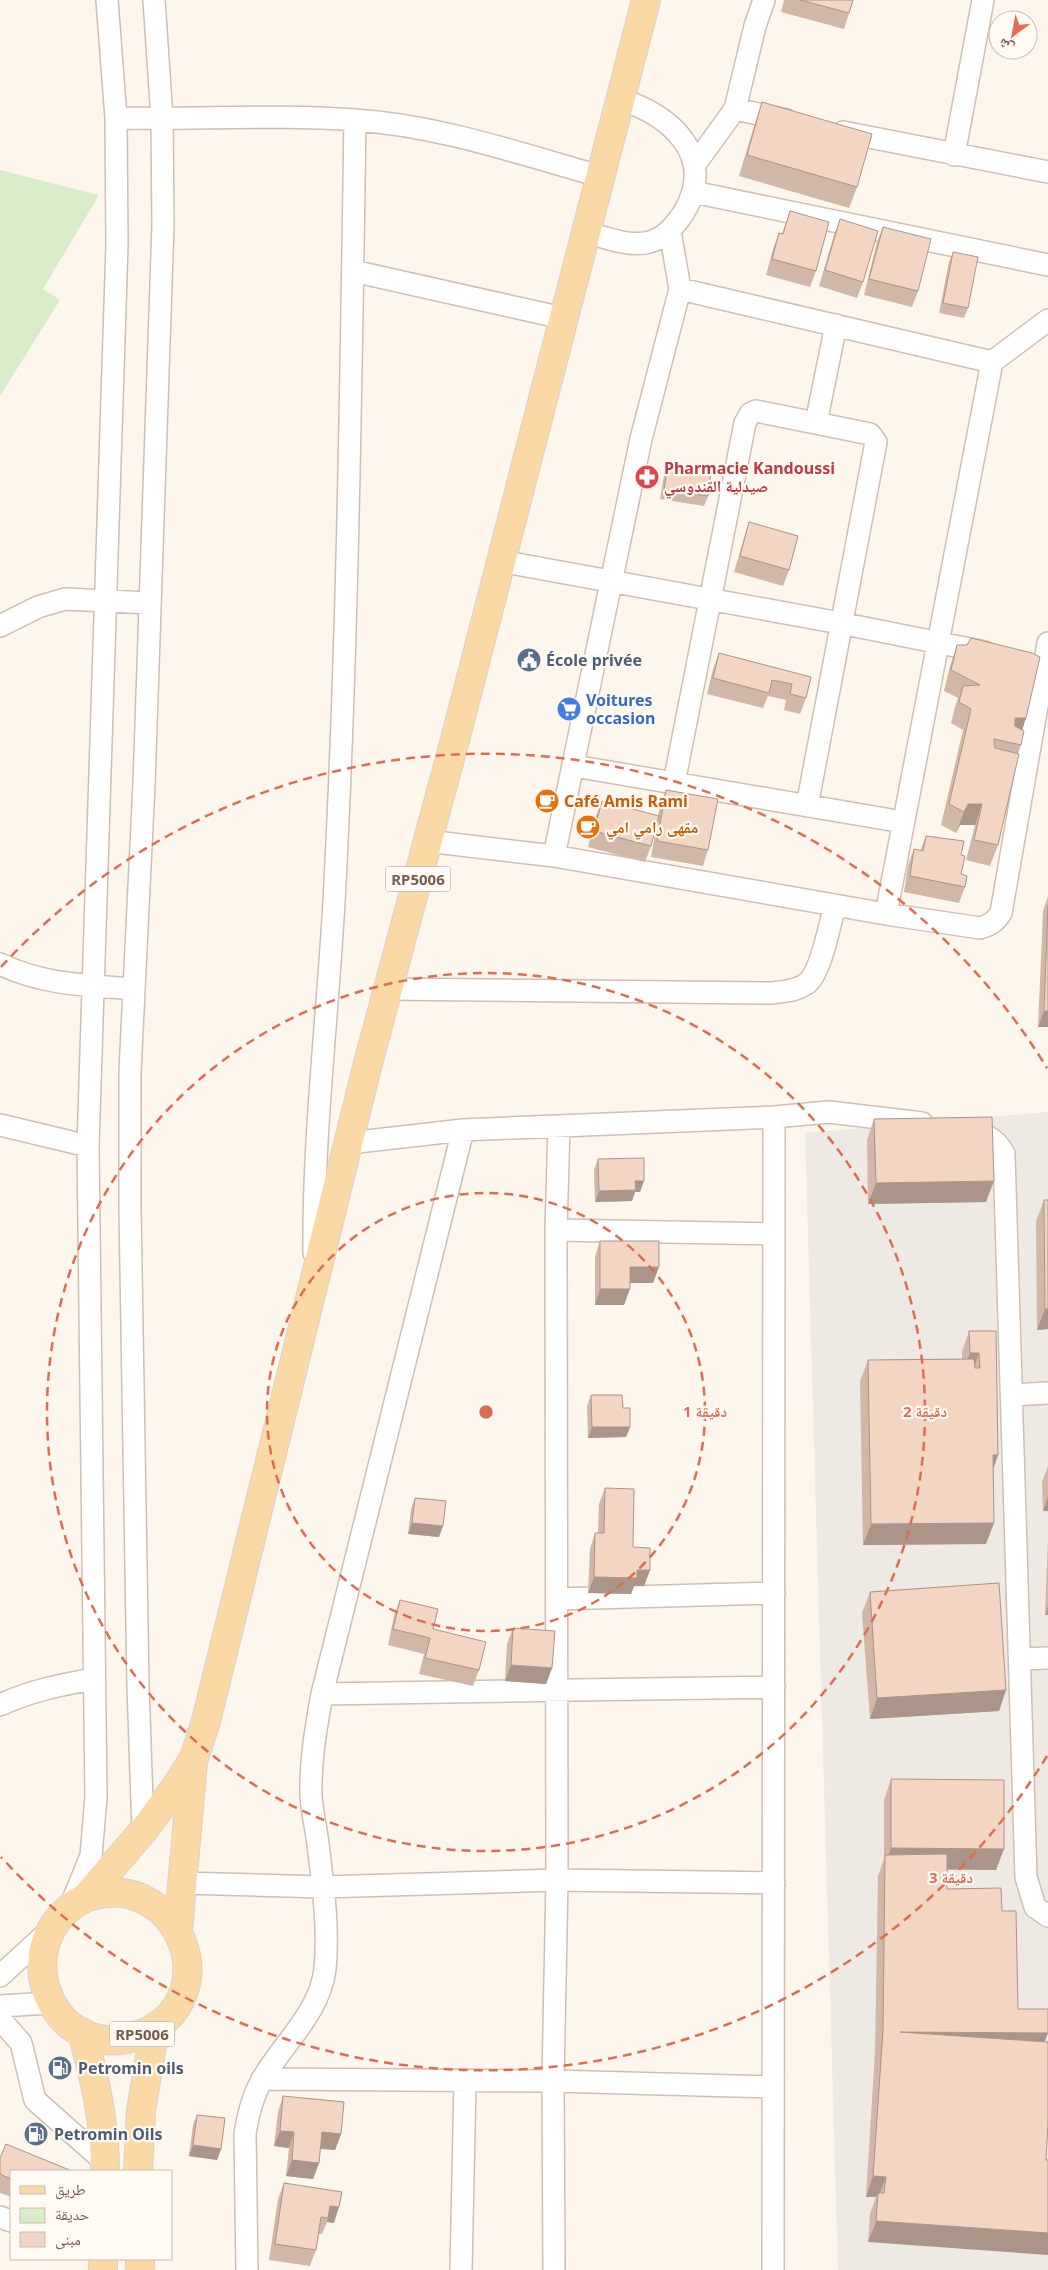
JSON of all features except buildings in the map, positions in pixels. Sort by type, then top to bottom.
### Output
[{"type":"main road","name":"RP5006","points":[[178,1930],[194,1758],[217,1680],[349,1143],[646,0]]},
{"type":"main road","name":"RP5006","points":[[78,1902],[111,1893],[138,1897],[161,1910],[178,1930],[187,1956],[186,1983],[174,2008],[155,2027],[140,2035],[123,2040],[98,2038],[82,2032],[64,2020],[50,2003],[42,1983],[40,1966],[42,1949],[48,1932],[58,1918],[78,1902],[143,1831],[194,1758]]},
{"type":"main road","name":"RP5006","points":[[138,2170],[141,2111],[155,2027]]},
{"type":"main road","name":"RP5006","points":[[82,2032],[99,2097],[105,2167]]},
{"type":"street","points":[[78,1902],[91,1856],[96,1797],[93,1679],[88,1146],[118,244],[116,118],[107,0]]},
{"type":"street","points":[[143,1831],[138,1686],[130,1208],[130,1072],[144,784],[163,225],[162,119],[154,0]]},
{"type":"street","points":[[585,232],[634,243],[654,241],[670,231],[687,206],[693,192],[696,163],[735,109],[743,69],[764,0]]},
{"type":"street","points":[[954,155],[983,0]]},
{"type":"street","points":[[620,99],[647,109],[666,124],[685,142],[696,163]]},
{"type":"street","points":[[735,109],[1047,174]]},
{"type":"street","points":[[116,118],[287,117],[355,120],[402,126],[460,137],[600,176]]},
{"type":"street","points":[[315,1283],[314,1198],[335,884],[349,515],[355,120]]},
{"type":"street","points":[[693,192],[1048,265]]},
{"type":"street","points":[[554,856],[641,439],[680,289],[670,231]]},
{"type":"street","points":[[353,271],[563,318]]},
{"type":"street","points":[[680,289],[992,362]]},
{"type":"street","points":[[886,914],[992,362],[1048,320]]},
{"type":"street","points":[[816,423],[836,326]]},
{"type":"street","points":[[674,783],[747,418],[756,411],[870,434],[876,442],[840,623],[807,806]]},
{"type":"street","points":[[500,561],[938,641],[1025,661]]},
{"type":"street","points":[[0,626],[38,607],[65,599],[150,603]]},
{"type":"street","points":[[427,841],[554,856],[886,914],[980,928],[993,924],[1001,913],[1025,661],[1048,643]]},
{"type":"street","points":[[574,766],[903,822]]},
{"type":"street","points":[[389,988],[773,992],[794,990],[808,983],[816,974],[836,905]]},
{"type":"street","points":[[0,964],[37,979],[134,990]]},
{"type":"street","points":[[349,1143],[463,1130],[774,1117],[829,1112],[851,1113],[972,1131],[980,1133],[1000,1146],[1004,1154],[1021,1659],[1026,1877],[1035,1906],[1048,1916]]},
{"type":"street","points":[[773,2270],[774,1117]]},
{"type":"street","points":[[0,1125],[88,1146]]},
{"type":"street","points":[[554,2270],[553,2081],[557,1880],[556,1230],[558,1126]]},
{"type":"street","points":[[247,2270],[245,2134],[252,2100],[262,2079],[303,2022],[318,1994],[324,1970],[322,1887],[311,1797],[312,1758],[322,1694],[463,1130]]},
{"type":"street","points":[[556,1230],[774,1234]]},
{"type":"street","points":[[1012,1396],[1048,1393]]},
{"type":"street","points":[[557,1599],[774,1593]]},
{"type":"street","points":[[1021,1659],[1048,1658]]},
{"type":"street","points":[[0,1705],[21,1695],[47,1687],[93,1679]]},
{"type":"street","points":[[322,1694],[557,1692],[774,1687]]},
{"type":"street","points":[[182,1883],[322,1887],[557,1880],[774,1883]]},
{"type":"street","points":[[0,1976],[48,1932]]},
{"type":"street","points":[[0,2006],[50,2003]]},
{"type":"street","points":[[0,2018],[21,2043],[35,2100],[105,2167]]},
{"type":"street","points":[[262,2079],[465,2082],[553,2081],[772,2087]]},
{"type":"street","points":[[461,2270],[465,2082]]},
{"type":"shaded area","points":[[1048,1112],[1048,2270],[838,2270],[805,1133]]},
{"type":"green space","points":[[0,170],[99,195],[43,289],[60,300],[0,396]]},
{"type":"place","name":"Pharmacie Kandoussi صيدلية القندوسي","points":[[647,477]]},
{"type":"place","name":"École privée","points":[[529,660]]},
{"type":"place","name":"Voitures occasion","points":[[569,709]]},
{"type":"place","name":"Café Amis Rami","points":[[547,801]]},
{"type":"place","name":"مقهى رامي امي","points":[[588,827]]},
{"type":"place","name":"Petromin oils","points":[[60,2068]]},
{"type":"place","name":"Petromin Oils","points":[[36,2134]]}]
